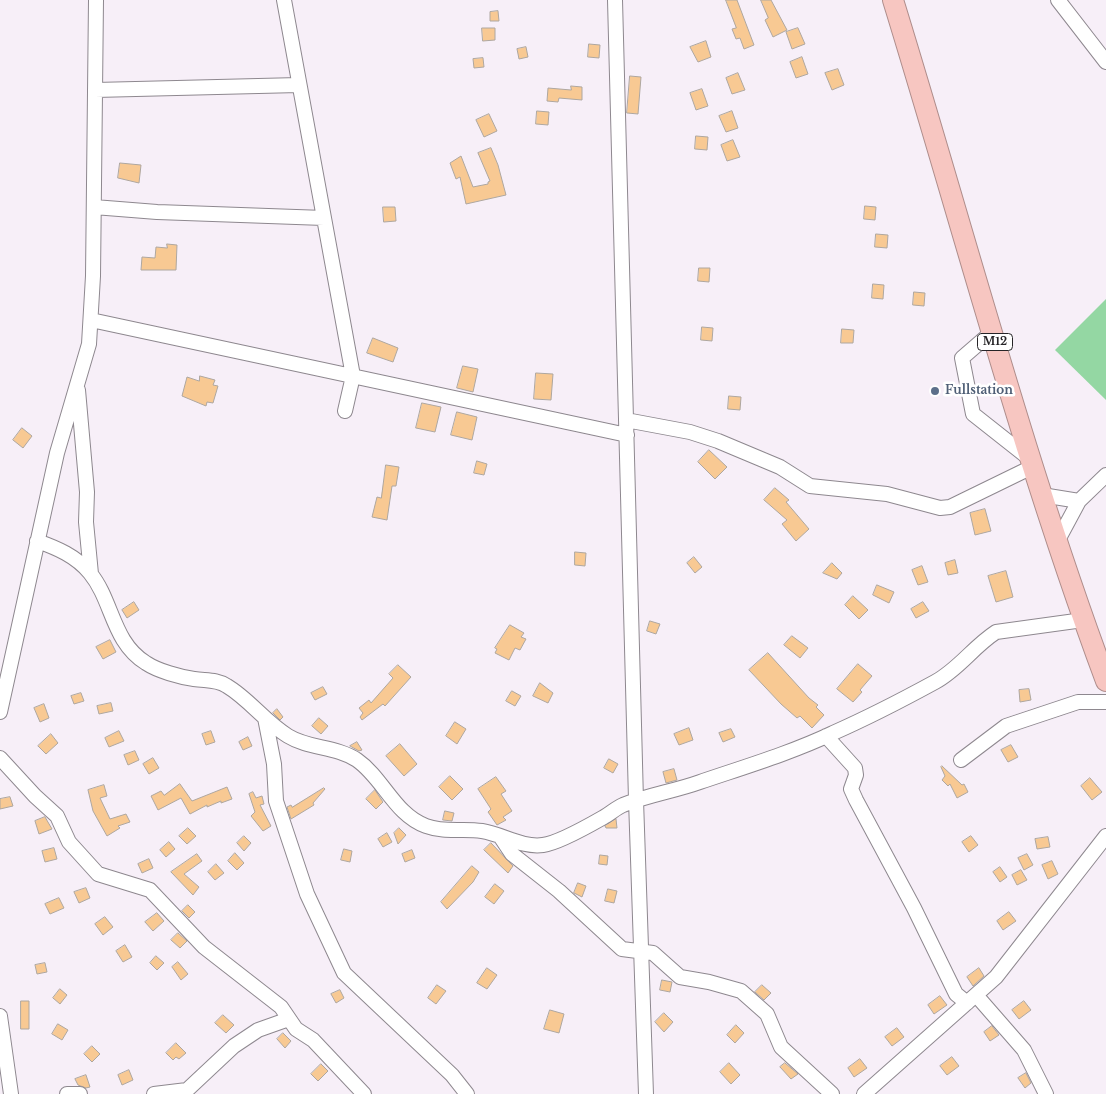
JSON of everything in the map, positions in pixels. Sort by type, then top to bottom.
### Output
[{"type":"highway","name":"M12","points":[[893,0],[1031,463],[1106,681]]},
{"type":"street","points":[[0,712],[57,453],[89,344],[94,207],[96,0]]},
{"type":"street","points":[[284,0],[353,376],[345,412]]},
{"type":"street","points":[[616,0],[640,951],[646,1094]]},
{"type":"street","points":[[1058,0],[1106,62]]},
{"type":"street","points":[[95,90],[299,85]]},
{"type":"street","points":[[94,207],[157,212],[324,218]]},
{"type":"street","points":[[91,320],[627,435]]},
{"type":"street","points":[[626,420],[690,432],[718,442],[780,467],[810,486],[887,494],[940,508],[950,507],[1031,463],[973,414],[962,358],[992,332]]},
{"type":"street","points":[[77,384],[87,483],[86,522],[91,574]]},
{"type":"street","points":[[1057,542],[1079,501],[1106,475]]},
{"type":"street","points":[[1042,495],[1079,501]]},
{"type":"street","points":[[37,542],[63,550],[91,574],[105,599],[117,631],[128,647],[144,662],[161,671],[190,679],[212,680],[223,683],[290,737],[309,746],[343,753],[357,760],[370,772],[401,809],[423,825],[436,830],[485,831],[531,845],[541,846],[606,816],[622,805],[698,783],[826,736],[946,675],[984,639],[996,632],[1084,620]]},
{"type":"street","points":[[961,760],[1006,726],[1078,702],[1106,702]]},
{"type":"street","points":[[265,718],[274,764],[276,801],[307,894],[344,973],[452,1076],[467,1094]]},
{"type":"street","points":[[826,736],[855,768],[856,774],[851,789],[914,908],[956,994],[971,999],[1024,1050],[1046,1094]]},
{"type":"street","points":[[0,758],[35,796],[57,816],[69,842],[98,874],[150,890],[204,947],[281,1007],[296,1029],[313,1040],[364,1094]]},
{"type":"street","points":[[500,836],[512,854],[559,891],[622,949],[640,951],[657,956],[680,977],[709,982],[741,991],[767,1014],[781,1047],[832,1094]]},
{"type":"street","points":[[864,1094],[996,977],[1021,948],[1106,836]]},
{"type":"street","points":[[0,1016],[11,1094]]},
{"type":"street","points":[[154,1094],[187,1090],[234,1046],[258,1030],[289,1019]]},
{"type":"street","points":[[68,1094],[80,1094]]},
{"type":"green space","points":[[1106,299],[1106,400],[1055,350]]},
{"type":"building","points":[[726,0],[737,0],[754,45],[744,49],[740,38],[736,39],[732,29],[736,28]]},
{"type":"building","points":[[761,0],[771,0],[787,30],[773,37],[765,20],[768,18]]},
{"type":"building","points":[[498,11],[499,21],[490,21],[490,12]]},
{"type":"building","points":[[482,28],[495,28],[495,40],[483,41]]},
{"type":"building","points":[[798,28],[805,44],[792,49],[786,32]]},
{"type":"building","points":[[706,41],[711,57],[698,62],[690,47]]},
{"type":"building","points":[[589,44],[600,45],[599,58],[588,57]]},
{"type":"building","points":[[526,47],[528,57],[519,59],[517,49]]},
{"type":"building","points":[[802,57],[808,74],[796,78],[790,62]]},
{"type":"building","points":[[483,58],[484,67],[474,68],[473,59]]},
{"type":"building","points":[[838,69],[844,85],[832,90],[825,73]]},
{"type":"building","points":[[738,73],[745,90],[732,94],[726,78]]},
{"type":"building","points":[[630,76],[641,77],[638,114],[627,113]]},
{"type":"building","points":[[571,86],[582,87],[582,100],[559,98],[558,102],[547,101],[548,88],[571,90]]},
{"type":"building","points":[[702,89],[708,106],[696,110],[690,93]]},
{"type":"building","points":[[537,111],[549,112],[548,125],[536,124]]},
{"type":"building","points":[[732,111],[738,128],[726,132],[719,116]]},
{"type":"building","points":[[489,114],[497,131],[484,137],[476,120]]},
{"type":"building","points":[[696,136],[708,137],[707,150],[695,149]]},
{"type":"building","points":[[733,140],[740,157],[727,161],[721,145]]},
{"type":"building","points":[[491,148],[506,195],[466,204],[460,177],[456,179],[450,163],[461,156],[473,187],[488,184],[490,181],[478,153]]},
{"type":"building","points":[[120,163],[141,165],[139,183],[118,178]]},
{"type":"building","points":[[865,206],[876,207],[875,220],[864,219]]},
{"type":"building","points":[[383,207],[395,207],[396,221],[384,222]]},
{"type":"building","points":[[876,234],[888,235],[887,248],[875,247]]},
{"type":"building","points":[[167,244],[177,245],[176,270],[141,270],[142,257],[155,258],[156,247],[167,248]]},
{"type":"building","points":[[699,268],[710,268],[709,282],[698,281]]},
{"type":"building","points":[[873,284],[884,285],[883,299],[872,298]]},
{"type":"building","points":[[914,292],[925,293],[924,306],[913,305]]},
{"type":"building","points":[[702,327],[713,328],[712,341],[701,340]]},
{"type":"building","points":[[842,329],[854,330],[853,343],[841,343]]},
{"type":"building","points":[[373,338],[398,348],[393,362],[367,353]]},
{"type":"building","points":[[463,366],[478,369],[473,392],[457,388]]},
{"type":"building","points":[[536,373],[553,374],[551,400],[534,399]]},
{"type":"building","points":[[200,376],[215,380],[213,385],[218,386],[213,403],[207,402],[206,406],[182,396],[187,377],[199,381]]},
{"type":"building","points":[[729,396],[741,397],[740,410],[728,409]]},
{"type":"building","points":[[422,403],[441,407],[435,432],[416,428]]},
{"type":"building","points":[[457,412],[477,417],[472,440],[451,435]]},
{"type":"building","points":[[22,428],[32,436],[23,448],[13,440]]},
{"type":"building","points":[[709,450],[727,467],[715,479],[698,462]]},
{"type":"building","points":[[477,461],[487,464],[484,475],[474,473]]},
{"type":"building","points":[[386,465],[399,467],[396,486],[392,486],[387,520],[372,517],[377,497],[381,498]]},
{"type":"building","points":[[775,488],[789,500],[786,502],[809,529],[796,541],[782,524],[787,520],[764,500]]},
{"type":"building","points":[[985,509],[991,531],[975,535],[970,513]]},
{"type":"building","points":[[575,552],[586,553],[585,566],[575,565]]},
{"type":"building","points":[[694,557],[702,567],[695,573],[687,563]]},
{"type":"building","points":[[955,560],[958,573],[948,575],[945,563]]},
{"type":"building","points":[[832,563],[842,573],[837,579],[823,573]]},
{"type":"building","points":[[922,566],[928,582],[918,585],[912,570]]},
{"type":"building","points":[[1006,571],[1013,597],[996,602],[988,576]]},
{"type":"building","points":[[877,585],[894,592],[889,603],[873,595]]},
{"type":"building","points":[[853,596],[868,610],[859,619],[845,605]]},
{"type":"building","points":[[134,602],[139,610],[127,618],[122,610]]},
{"type":"building","points":[[923,602],[929,611],[916,618],[911,609]]},
{"type":"building","points":[[650,621],[660,624],[656,634],[647,631]]},
{"type":"building","points":[[510,625],[524,633],[521,637],[526,639],[520,650],[515,648],[509,660],[495,653],[497,649],[495,648]]},
{"type":"building","points":[[792,636],[808,648],[800,658],[784,645]]},
{"type":"building","points":[[110,640],[116,652],[103,659],[96,647]]},
{"type":"building","points":[[768,653],[809,698],[818,705],[816,707],[824,715],[812,728],[800,716],[797,718],[781,704],[749,670]]},
{"type":"building","points":[[858,664],[872,676],[853,702],[837,689]]},
{"type":"building","points":[[398,665],[411,677],[385,706],[383,704],[362,720],[360,717],[363,713],[359,708],[369,700],[371,703],[393,678],[389,674]]},
{"type":"building","points":[[540,683],[553,693],[548,703],[533,696]]},
{"type":"building","points":[[323,687],[327,694],[315,700],[311,693]]},
{"type":"building","points":[[1029,689],[1031,700],[1020,702],[1019,690]]},
{"type":"building","points":[[512,691],[521,696],[515,706],[506,701]]},
{"type":"building","points":[[81,693],[84,701],[74,704],[71,696]]},
{"type":"building","points":[[111,703],[113,711],[99,714],[97,706]]},
{"type":"building","points":[[44,704],[49,718],[40,722],[34,708]]},
{"type":"building","points":[[277,709],[283,717],[280,720],[273,713]]},
{"type":"building","points":[[319,718],[328,726],[321,734],[312,726]]},
{"type":"building","points":[[455,722],[466,729],[457,744],[446,736]]},
{"type":"building","points":[[689,728],[693,740],[679,745],[674,734]]},
{"type":"building","points":[[731,729],[735,737],[723,742],[719,733]]},
{"type":"building","points":[[119,731],[124,741],[109,747],[105,738]]},
{"type":"building","points":[[211,731],[215,742],[206,745],[202,734]]},
{"type":"building","points":[[51,734],[58,743],[46,754],[38,746]]},
{"type":"building","points":[[248,737],[252,746],[243,750],[239,742]]},
{"type":"building","points":[[357,742],[362,750],[359,751],[350,746]]},
{"type":"building","points":[[400,744],[417,764],[404,776],[386,756]]},
{"type":"building","points":[[1011,745],[1018,757],[1008,762],[1001,750]]},
{"type":"building","points":[[135,751],[139,760],[128,765],[124,755]]},
{"type":"building","points":[[153,758],[159,768],[149,774],[143,764]]},
{"type":"building","points":[[609,759],[618,764],[613,773],[604,768]]},
{"type":"building","points":[[942,766],[962,785],[964,784],[968,792],[957,798],[950,784],[948,786],[942,780],[945,776]]},
{"type":"building","points":[[674,769],[677,780],[666,783],[663,772]]},
{"type":"building","points":[[450,776],[463,789],[452,800],[439,787]]},
{"type":"building","points":[[496,777],[506,791],[501,794],[512,811],[503,817],[506,820],[497,825],[488,812],[491,809],[478,789]]},
{"type":"building","points":[[1090,778],[1102,792],[1092,800],[1081,786]]},
{"type":"building","points":[[180,784],[192,801],[227,787],[232,799],[207,807],[207,805],[190,814],[181,798],[158,810],[151,796],[161,791],[164,795]]},
{"type":"building","points":[[104,785],[107,796],[100,798],[110,819],[126,814],[130,822],[118,826],[120,828],[107,836],[93,811],[88,790]]},
{"type":"building","points":[[324,788],[313,803],[314,805],[291,819],[287,807],[291,805],[292,807]]},
{"type":"building","points":[[375,790],[383,802],[376,809],[366,799]]},
{"type":"building","points":[[253,792],[256,798],[262,796],[264,804],[260,805],[271,826],[263,831],[251,816],[255,812],[249,794]]},
{"type":"building","points":[[10,797],[13,806],[0,809],[0,799]]},
{"type":"building","points":[[445,811],[454,813],[452,821],[443,820]]},
{"type":"building","points":[[45,817],[52,829],[39,834],[35,821]]},
{"type":"building","points":[[616,819],[617,828],[606,828],[605,826]]},
{"type":"building","points":[[188,828],[196,836],[187,844],[179,836]]},
{"type":"building","points":[[399,828],[406,835],[398,844],[394,833]]},
{"type":"building","points":[[387,833],[392,842],[383,847],[378,839]]},
{"type":"building","points":[[244,836],[251,843],[244,851],[237,843]]},
{"type":"building","points":[[971,836],[978,845],[969,852],[962,842]]},
{"type":"building","points":[[1048,837],[1050,847],[1037,849],[1035,839]]},
{"type":"building","points":[[169,842],[175,849],[166,857],[160,850]]},
{"type":"building","points":[[491,843],[513,866],[508,873],[484,850]]},
{"type":"building","points":[[54,848],[57,859],[45,862],[42,851]]},
{"type":"building","points":[[344,849],[352,851],[350,862],[341,860]]},
{"type":"building","points":[[412,850],[415,858],[405,862],[402,854]]},
{"type":"building","points":[[235,853],[244,863],[237,870],[228,861]]},
{"type":"building","points":[[197,854],[202,861],[184,874],[199,887],[193,895],[171,872]]},
{"type":"building","points":[[1027,854],[1033,865],[1024,870],[1018,858]]},
{"type":"building","points":[[600,855],[608,856],[607,865],[599,864]]},
{"type":"building","points":[[149,859],[153,868],[142,873],[138,864]]},
{"type":"building","points":[[1052,861],[1058,874],[1048,879],[1042,865]]},
{"type":"building","points":[[216,864],[224,873],[215,880],[208,872]]},
{"type":"building","points":[[472,866],[479,872],[473,882],[447,909],[441,902]]},
{"type":"building","points":[[1000,867],[1007,877],[1000,882],[993,872]]},
{"type":"building","points":[[1021,870],[1027,880],[1017,885],[1012,875]]},
{"type":"building","points":[[578,883],[586,886],[582,897],[574,893]]},
{"type":"building","points":[[495,884],[504,891],[494,904],[485,897]]},
{"type":"building","points":[[86,888],[90,898],[79,903],[74,892]]},
{"type":"building","points":[[608,889],[617,891],[614,903],[605,901]]},
{"type":"building","points":[[59,898],[64,908],[50,914],[45,904]]},
{"type":"building","points":[[188,905],[195,912],[189,918],[182,911]]},
{"type":"building","points":[[1009,912],[1016,921],[1003,930],[997,921]]},
{"type":"building","points":[[157,913],[164,921],[153,931],[145,922]]},
{"type":"building","points":[[105,917],[113,927],[103,935],[95,924]]},
{"type":"building","points":[[178,933],[187,941],[180,948],[171,940]]},
{"type":"building","points":[[125,945],[132,957],[123,962],[116,951]]},
{"type":"building","points":[[156,956],[164,963],[157,970],[150,963]]},
{"type":"building","points":[[178,962],[188,974],[181,980],[172,967]]},
{"type":"building","points":[[45,963],[47,972],[37,974],[35,965]]},
{"type":"building","points":[[487,968],[497,975],[487,989],[477,983]]},
{"type":"building","points":[[979,968],[984,976],[973,986],[967,977]]},
{"type":"building","points":[[662,980],[672,982],[670,992],[660,990]]},
{"type":"building","points":[[437,985],[446,991],[436,1004],[428,998]]},
{"type":"building","points":[[762,985],[771,993],[764,1000],[755,992]]},
{"type":"building","points":[[60,989],[67,995],[60,1004],[53,998]]},
{"type":"building","points":[[340,990],[344,998],[336,1003],[331,994]]},
{"type":"building","points":[[940,996],[947,1005],[934,1014],[928,1005]]},
{"type":"building","points":[[21,1001],[29,1001],[29,1029],[21,1029]]},
{"type":"building","points":[[1024,1001],[1031,1010],[1019,1019],[1012,1010]]},
{"type":"building","points":[[550,1010],[564,1014],[559,1033],[544,1029]]},
{"type":"building","points":[[664,1013],[673,1022],[664,1032],[655,1022]]},
{"type":"building","points":[[223,1015],[234,1025],[226,1033],[215,1023]]},
{"type":"building","points":[[58,1024],[68,1030],[62,1040],[52,1034]]},
{"type":"building","points":[[736,1025],[744,1033],[735,1043],[727,1035]]},
{"type":"building","points":[[992,1026],[999,1035],[990,1041],[984,1032]]},
{"type":"building","points":[[897,1028],[904,1037],[892,1046],[885,1037]]},
{"type":"building","points":[[283,1033],[291,1041],[285,1048],[277,1039]]},
{"type":"building","points":[[176,1043],[186,1053],[179,1059],[176,1057],[173,1060],[166,1053]]},
{"type":"building","points":[[92,1046],[100,1054],[92,1062],[84,1054]]},
{"type":"building","points":[[952,1057],[959,1066],[947,1075],[940,1066]]},
{"type":"building","points":[[860,1059],[867,1068],[854,1077],[848,1068]]},
{"type":"building","points":[[729,1063],[740,1075],[731,1084],[720,1072]]},
{"type":"building","points":[[785,1063],[798,1074],[791,1079],[780,1067]]},
{"type":"building","points":[[321,1064],[328,1071],[318,1081],[311,1074]]},
{"type":"building","points":[[129,1070],[133,1080],[122,1085],[118,1075]]},
{"type":"building","points":[[1026,1073],[1031,1083],[1025,1088],[1018,1078]]},
{"type":"building","points":[[86,1075],[90,1087],[86,1088],[78,1085],[75,1079]]},
{"type":"place","name":"Fullstation","points":[[935,391]]}]
